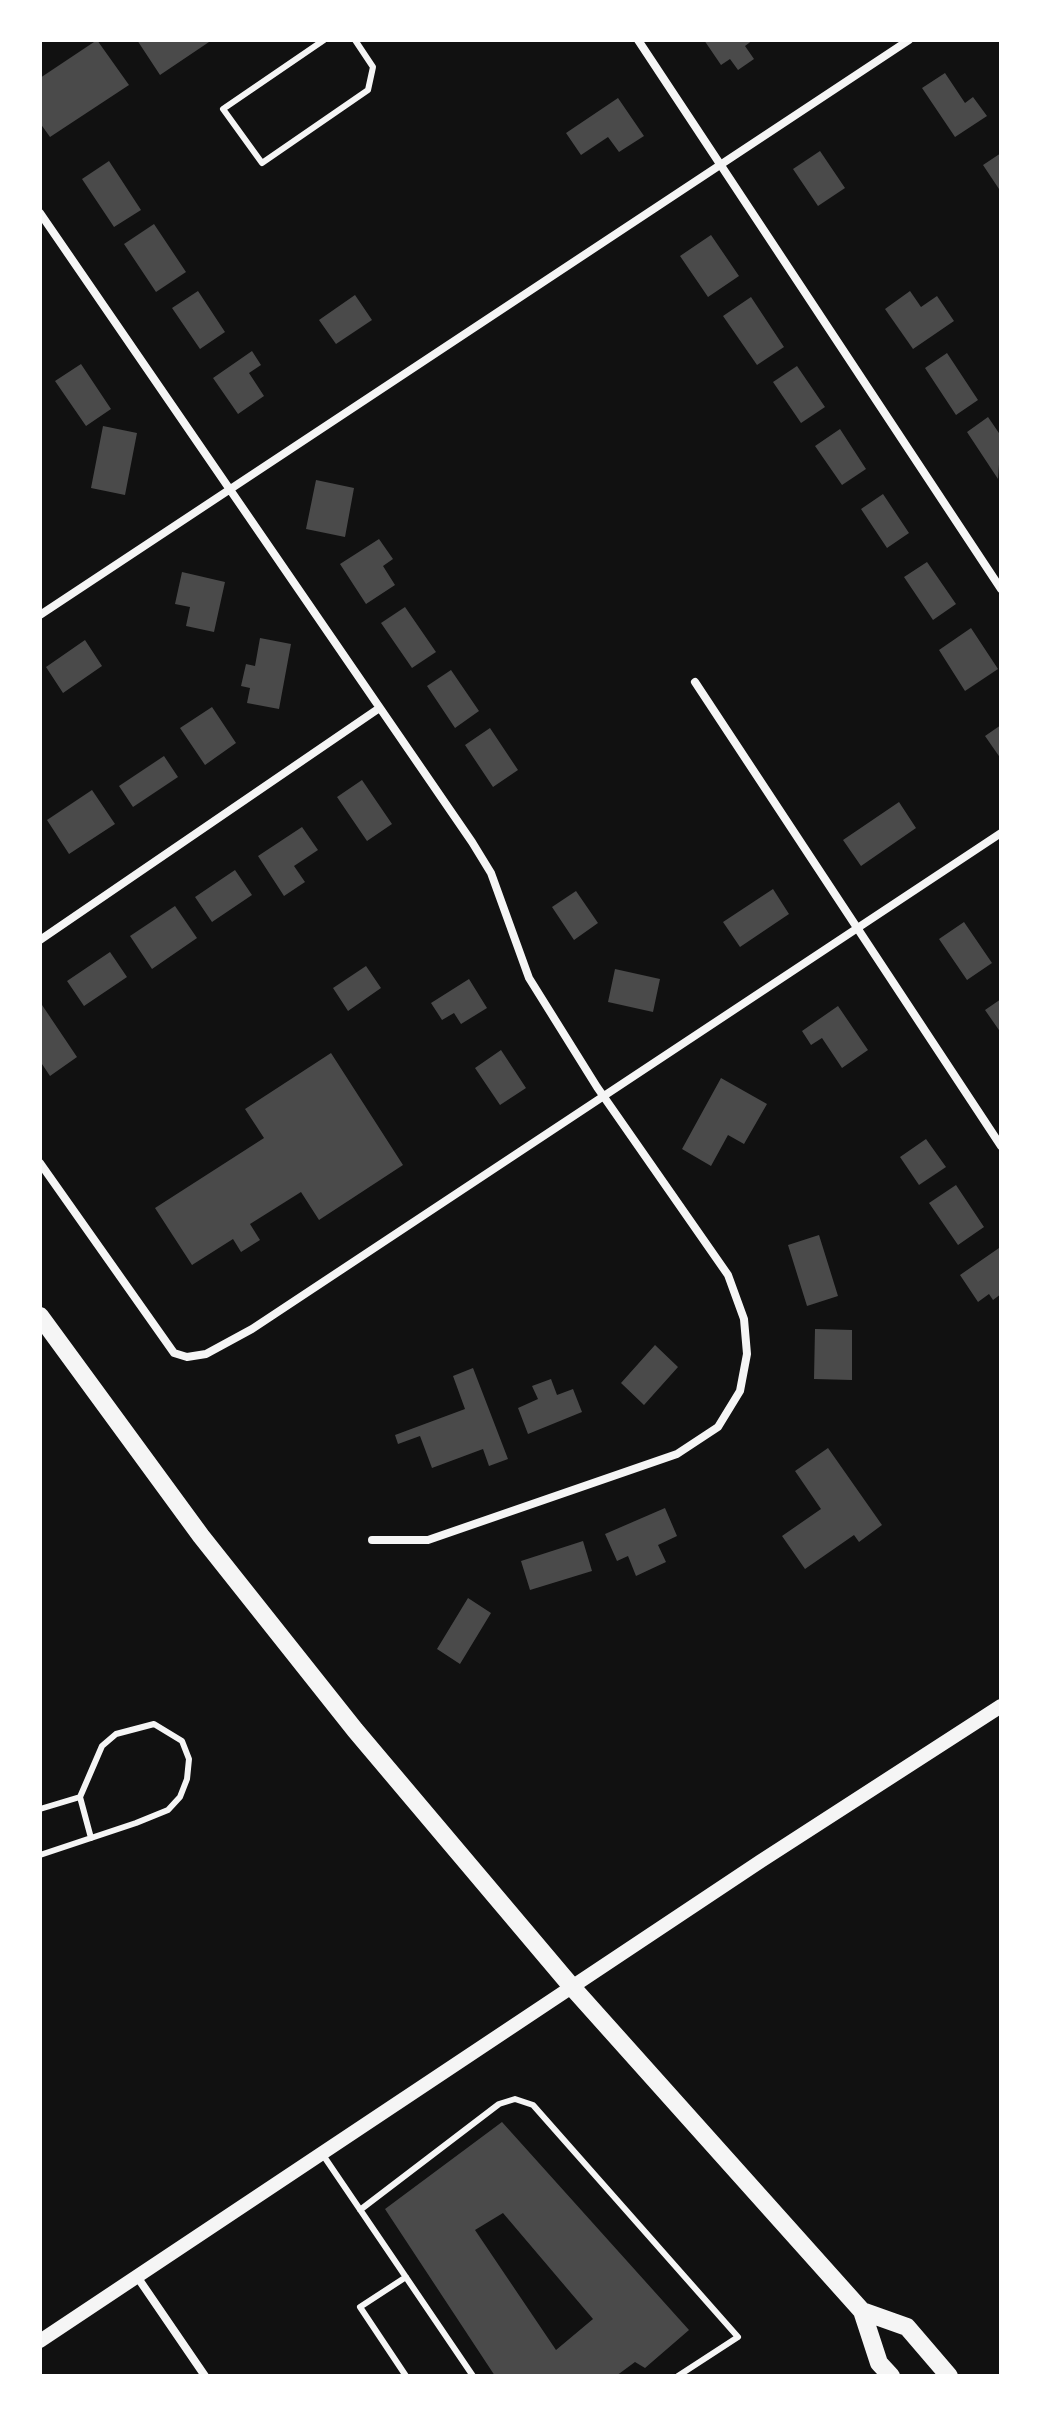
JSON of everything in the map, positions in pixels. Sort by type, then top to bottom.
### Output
[{"type":"main road","points":[[40,1316],[220,1560],[355,1730],[572,1987],[862,2311],[879,2363],[891,2376]]},
{"type":"main road","points":[[862,2311],[907,2327],[949,2376]]},
{"type":"street","points":[[638,40],[1001,589]]},
{"type":"street","points":[[40,615],[909,40]]},
{"type":"street","points":[[40,213],[491,873],[529,978],[603,1096],[728,1275],[744,1319],[747,1354],[740,1391],[718,1427],[677,1454],[428,1540],[372,1540]]},
{"type":"street","points":[[695,682],[1001,1146]]},
{"type":"street","points":[[40,940],[378,709]]},
{"type":"street","points":[[40,1163],[174,1353],[187,1357],[206,1354],[252,1329],[1001,833]]},
{"type":"street","points":[[40,2341],[1001,1706]]},
{"type":"street","points":[[138,2278],[205,2376]]},
{"type":"lane","points":[[324,40],[223,109],[262,163],[368,90],[373,67],[355,40]]},
{"type":"lane","points":[[40,1855],[91,1838],[168,1810],[180,1797],[187,1779],[189,1759],[182,1741],[154,1724],[116,1734],[102,1746],[80,1797],[91,1838]]},
{"type":"lane","points":[[40,1809],[80,1797]]},
{"type":"lane","points":[[360,2210],[499,2104],[515,2099],[533,2105],[738,2337],[678,2376]]},
{"type":"lane","points":[[323,2155],[473,2376]]},
{"type":"lane","points":[[406,2277],[360,2307],[406,2376]]},
{"type":"building","points":[[97,40],[129,85],[50,137],[40,123],[40,78]]},
{"type":"building","points":[[137,40],[212,40],[160,75]]},
{"type":"building","points":[[704,40],[753,40],[745,46],[754,59],[738,70],[730,59],[721,65]]},
{"type":"building","points":[[945,73],[965,103],[973,97],[987,116],[955,137],[922,88]]},
{"type":"building","points":[[618,98],[644,136],[619,152],[608,137],[581,155],[566,133]]},
{"type":"building","points":[[820,151],[845,188],[818,206],[793,169]]},
{"type":"building","points":[[1001,153],[1001,192],[983,165]]},
{"type":"building","points":[[109,161],[141,210],[114,227],[82,179]]},
{"type":"building","points":[[154,224],[186,272],[156,292],[124,244]]},
{"type":"building","points":[[711,235],[739,276],[708,297],[680,256]]},
{"type":"building","points":[[198,291],[225,332],[200,349],[172,308]]},
{"type":"building","points":[[910,291],[921,307],[937,296],[954,321],[913,349],[885,309]]},
{"type":"building","points":[[355,295],[372,320],[336,344],[319,320]]},
{"type":"building","points":[[751,297],[784,347],[757,365],[723,316]]},
{"type":"building","points":[[252,351],[261,365],[249,373],[264,396],[238,414],[213,378]]},
{"type":"building","points":[[947,353],[978,400],[956,415],[925,368]]},
{"type":"building","points":[[81,364],[111,409],[86,426],[55,381]]},
{"type":"building","points":[[797,366],[825,407],[801,423],[773,382]]},
{"type":"building","points":[[988,417],[1001,436],[998,479],[967,432]]},
{"type":"building","points":[[103,426],[137,433],[125,495],[91,488]]},
{"type":"building","points":[[840,429],[866,469],[842,485],[815,446]]},
{"type":"building","points":[[316,480],[354,488],[345,537],[306,529]]},
{"type":"building","points":[[883,494],[909,533],[887,548],[861,509]]},
{"type":"building","points":[[379,539],[393,559],[383,566],[395,585],[366,604],[340,564]]},
{"type":"building","points":[[927,562],[956,604],[933,620],[904,577]]},
{"type":"building","points":[[182,572],[225,582],[214,632],[186,626],[190,607],[175,604]]},
{"type":"building","points":[[405,607],[436,652],[412,668],[381,623]]},
{"type":"building","points":[[971,628],[998,669],[965,691],[939,650]]},
{"type":"building","points":[[260,638],[291,644],[279,709],[247,703],[250,688],[241,686],[246,664],[255,666]]},
{"type":"building","points":[[85,640],[102,666],[63,693],[46,667]]},
{"type":"building","points":[[451,670],[479,711],[455,728],[427,686]]},
{"type":"building","points":[[212,707],[236,743],[205,765],[180,728]]},
{"type":"building","points":[[1001,725],[1001,759],[985,736]]},
{"type":"building","points":[[490,728],[518,770],[493,787],[465,745]]},
{"type":"building","points":[[164,756],[178,777],[133,807],[119,786]]},
{"type":"building","points":[[362,780],[392,824],[367,841],[337,797]]},
{"type":"building","points":[[92,790],[115,824],[69,854],[47,820]]},
{"type":"building","points":[[899,802],[916,828],[861,866],[843,840]]},
{"type":"building","points":[[302,827],[318,850],[294,866],[305,882],[284,896],[258,856]]},
{"type":"building","points":[[235,870],[252,895],[212,922],[195,897]]},
{"type":"building","points":[[773,889],[789,914],[740,947],[723,922]]},
{"type":"building","points":[[576,891],[598,923],[574,940],[552,907]]},
{"type":"building","points":[[175,906],[197,938],[152,969],[130,936]]},
{"type":"building","points":[[964,922],[992,963],[967,980],[939,939]]},
{"type":"building","points":[[110,952],[127,977],[84,1006],[67,981]]},
{"type":"building","points":[[366,966],[381,988],[348,1011],[333,988]]},
{"type":"building","points":[[615,969],[660,979],[653,1012],[608,1002]]},
{"type":"building","points":[[469,979],[487,1008],[461,1024],[454,1013],[442,1020],[431,1003]]},
{"type":"building","points":[[1001,999],[1001,1033],[985,1010]]},
{"type":"building","points":[[40,1002],[77,1057],[50,1076],[40,1061]]},
{"type":"building","points":[[838,1006],[868,1050],[842,1068],[822,1038],[811,1045],[802,1031]]},
{"type":"building","points":[[501,1050],[526,1088],[500,1105],[475,1068]]},
{"type":"building","points":[[331,1053],[403,1165],[319,1220],[301,1192],[250,1224],[260,1240],[241,1252],[233,1239],[192,1265],[155,1208],[264,1138],[245,1109]]},
{"type":"building","points":[[721,1078],[767,1104],[744,1144],[728,1135],[711,1166],[682,1149]]},
{"type":"building","points":[[926,1139],[946,1167],[919,1185],[900,1157]]},
{"type":"building","points":[[956,1185],[984,1227],[958,1245],[929,1203]]},
{"type":"building","points":[[819,1235],[838,1296],[807,1306],[788,1245]]},
{"type":"building","points":[[999,1248],[1001,1294],[993,1300],[989,1294],[978,1302],[960,1275]]},
{"type":"building","points":[[815,1329],[852,1330],[852,1380],[814,1379]]},
{"type":"building","points":[[655,1345],[678,1367],[644,1405],[621,1383]]},
{"type":"building","points":[[473,1368],[508,1459],[489,1466],[483,1449],[432,1468],[420,1436],[398,1444],[395,1435],[465,1409],[453,1376]]},
{"type":"building","points":[[551,1379],[557,1395],[573,1389],[582,1412],[528,1434],[518,1408],[538,1399],[532,1386]]},
{"type":"building","points":[[828,1448],[882,1525],[859,1542],[854,1535],[805,1569],[782,1536],[821,1509],[795,1471]]},
{"type":"building","points":[[665,1508],[677,1536],[658,1545],[666,1562],[636,1576],[628,1556],[617,1561],[605,1534]]},
{"type":"building","points":[[583,1541],[592,1571],[530,1590],[521,1561]]},
{"type":"building","points":[[468,1598],[491,1613],[460,1664],[437,1649]]},
{"type":"building","points":[[502,2122],[689,2330],[645,2368],[635,2362],[616,2376],[495,2376],[385,2209]],"holes":[[[503,2213],[593,2319],[556,2350],[475,2230]]]}]
